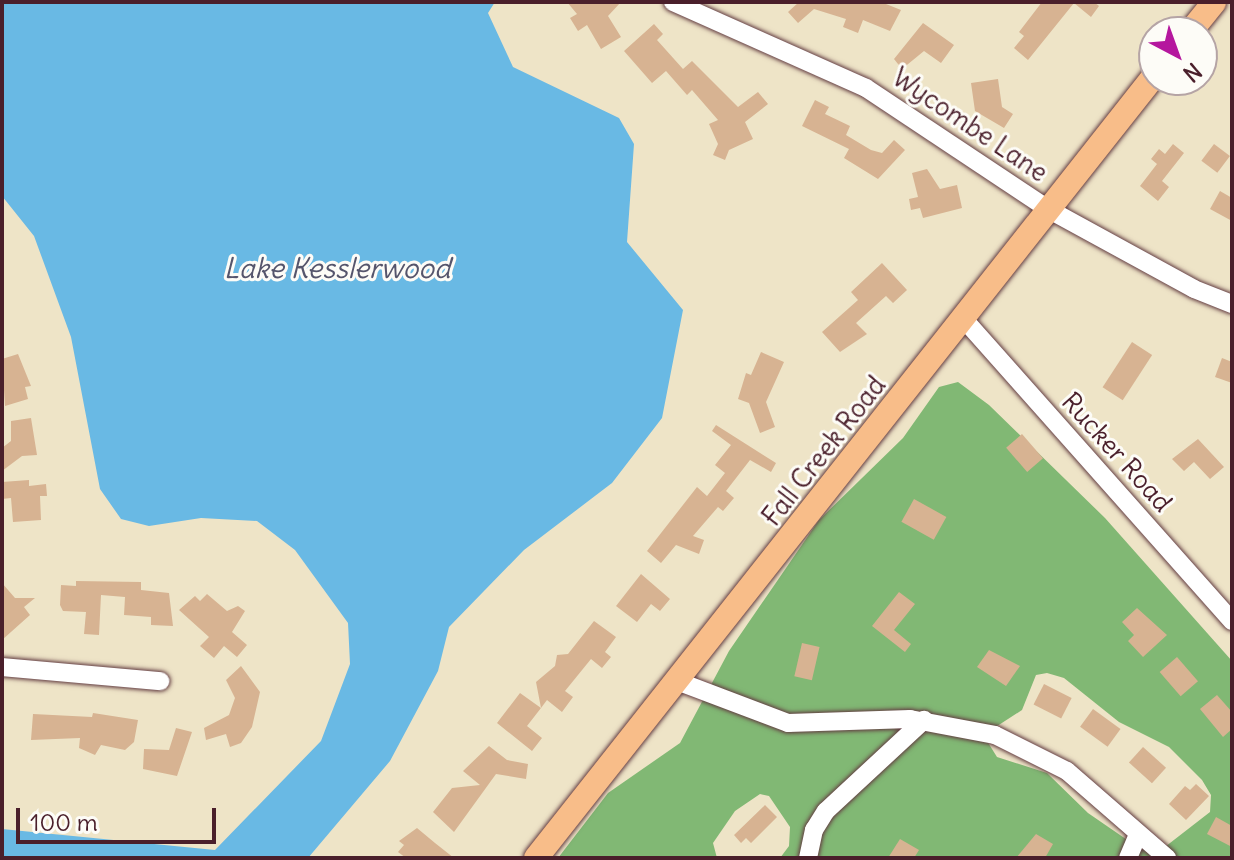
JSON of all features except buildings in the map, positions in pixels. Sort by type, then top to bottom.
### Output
[{"type":"main road","name":"Fall Creek Road","points":[[536,858],[1138,96]]},
{"type":"street","name":"Wycombe Lane","points":[[673,2],[866,88],[1048,209],[1185,285],[1232,304]]},
{"type":"street","name":"Rucker Road","points":[[962,317],[1232,621]]},
{"type":"street","points":[[2,667],[160,681]]},
{"type":"street","points":[[677,681],[788,723],[924,720],[995,735],[1045,757],[1092,789],[1138,835],[1167,858]]},
{"type":"street","points":[[808,858],[814,830],[826,811],[924,720]]},
{"type":"street","points":[[1128,858],[1138,835]]},
{"type":"green space","points":[[958,382],[989,405],[1105,518],[1232,661],[1232,858],[780,858],[789,846],[790,827],[769,796],[760,794],[735,811],[713,843],[717,858],[558,858],[608,793],[680,743],[729,651],[819,520],[903,438],[939,387]],"holes":[[[1047,673],[1064,678],[1119,722],[1169,747],[1202,780],[1211,795],[1210,812],[1161,850],[1136,846],[1088,813],[1047,773],[997,757],[987,741],[988,732],[1022,710],[1036,675]]]},
{"type":"water","name":"Lake Kesslerwood","points":[[2,2],[495,2],[488,13],[513,67],[619,118],[634,144],[627,242],[683,310],[662,418],[612,483],[524,550],[449,627],[438,671],[390,761],[308,858],[2,858],[2,829],[215,850],[321,741],[350,664],[348,623],[295,550],[257,521],[201,518],[149,526],[121,519],[100,489],[71,337],[34,236],[2,196]]}]
